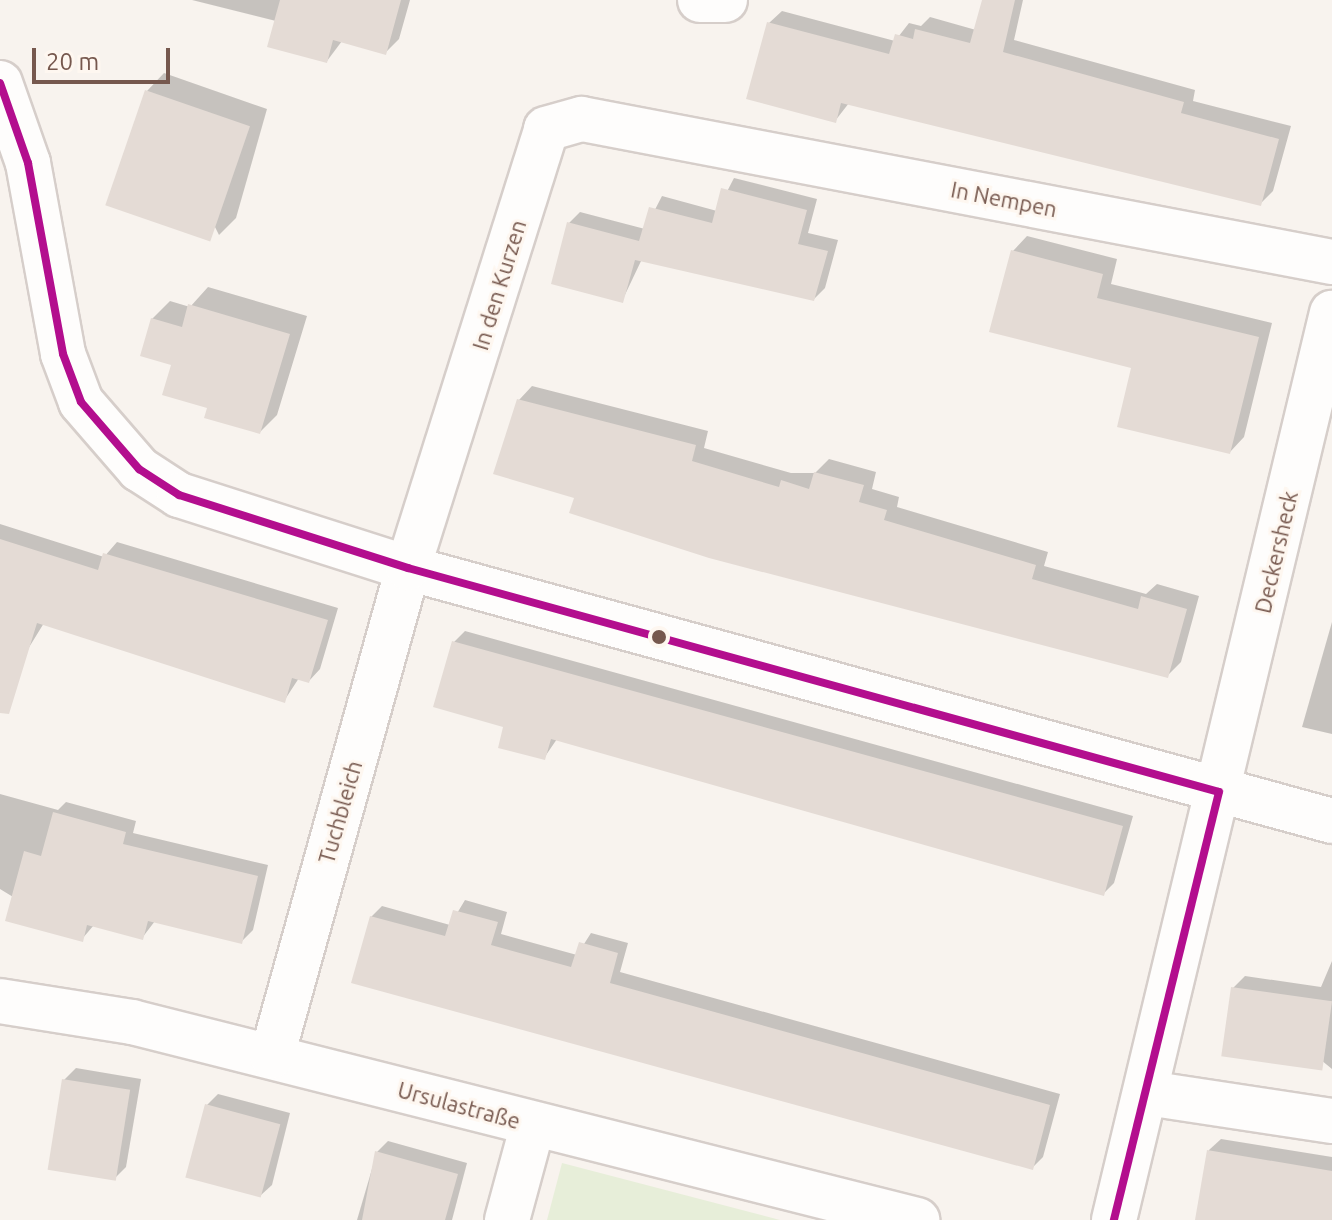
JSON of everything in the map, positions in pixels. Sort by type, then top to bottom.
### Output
[{"type":"street","points":[[0,83],[28,163],[63,354],[81,402],[107,437],[179,495],[408,568],[1332,821]]},
{"type":"street","name":"In den Kurzen","points":[[408,568],[546,129],[582,119],[676,136]]},
{"type":"street","name":"In Nempen","points":[[676,136],[1332,262]]},
{"type":"street","name":"Deckersheck","points":[[1114,1220],[1147,1093],[1332,313]]},
{"type":"street","name":"Tuchbleich","points":[[272,1056],[408,568]]},
{"type":"street","name":"Ursulastraße","points":[[0,1001],[272,1056],[917,1220]]},
{"type":"street","points":[[1147,1093],[1332,1121]]},
{"type":"street","points":[[507,1220],[533,1124]]},
{"type":"green space","points":[[562,1163],[780,1220],[547,1220]]},
{"type":"building","points":[[280,0],[401,0],[386,55],[333,40],[327,63],[267,47]]},
{"type":"building","points":[[982,0],[1015,0],[1003,52],[1184,102],[1181,113],[1279,139],[1261,206],[841,103],[836,123],[746,99],[767,22],[889,54],[895,34],[913,39],[915,29],[970,43]]},
{"type":"building","points":[[145,90],[250,126],[210,241],[105,205]]},
{"type":"building","points":[[721,188],[807,210],[798,244],[828,251],[814,301],[635,260],[623,303],[551,284],[567,222],[639,241],[649,207],[712,223]]},
{"type":"building","points":[[1011,250],[1103,274],[1097,298],[1259,337],[1230,454],[1117,427],[1131,368],[989,332]]},
{"type":"building","points":[[188,304],[290,334],[260,434],[204,418],[207,408],[162,395],[171,365],[140,356],[151,318],[182,327]]},
{"type":"building","points":[[517,399],[696,445],[692,461],[779,487],[781,480],[809,489],[814,472],[864,485],[859,502],[887,510],[884,520],[1036,565],[1032,579],[1138,609],[1141,596],[1187,609],[1168,678],[709,558],[569,513],[574,498],[493,474]]},
{"type":"building","points":[[0,539],[98,570],[103,553],[328,620],[309,683],[292,678],[285,703],[37,623],[9,714],[0,713]]},
{"type":"building","points":[[452,641],[1123,826],[1104,896],[551,739],[545,760],[498,748],[503,727],[433,707]]},
{"type":"building","points":[[53,812],[126,832],[123,844],[258,876],[242,944],[148,921],[143,940],[87,925],[83,942],[5,921],[24,851],[41,856]]},
{"type":"building","points":[[453,910],[498,922],[491,945],[571,967],[579,942],[618,953],[610,983],[1050,1105],[1033,1170],[351,983],[370,916],[445,936]]},
{"type":"building","points":[[1231,987],[1332,1001],[1322,1071],[1221,1056]]},
{"type":"building","points":[[62,1079],[130,1090],[116,1181],[48,1170]]},
{"type":"building","points":[[205,1104],[280,1124],[261,1198],[185,1177]]},
{"type":"building","points":[[1207,1150],[1332,1171],[1332,1220],[1195,1220]]},
{"type":"building","points":[[375,1151],[458,1174],[445,1220],[362,1220]]},
{"type":"transit line","points":[[0,83],[28,163],[63,354],[81,402],[139,469],[179,495],[408,568],[1219,792],[1114,1220]]}]
